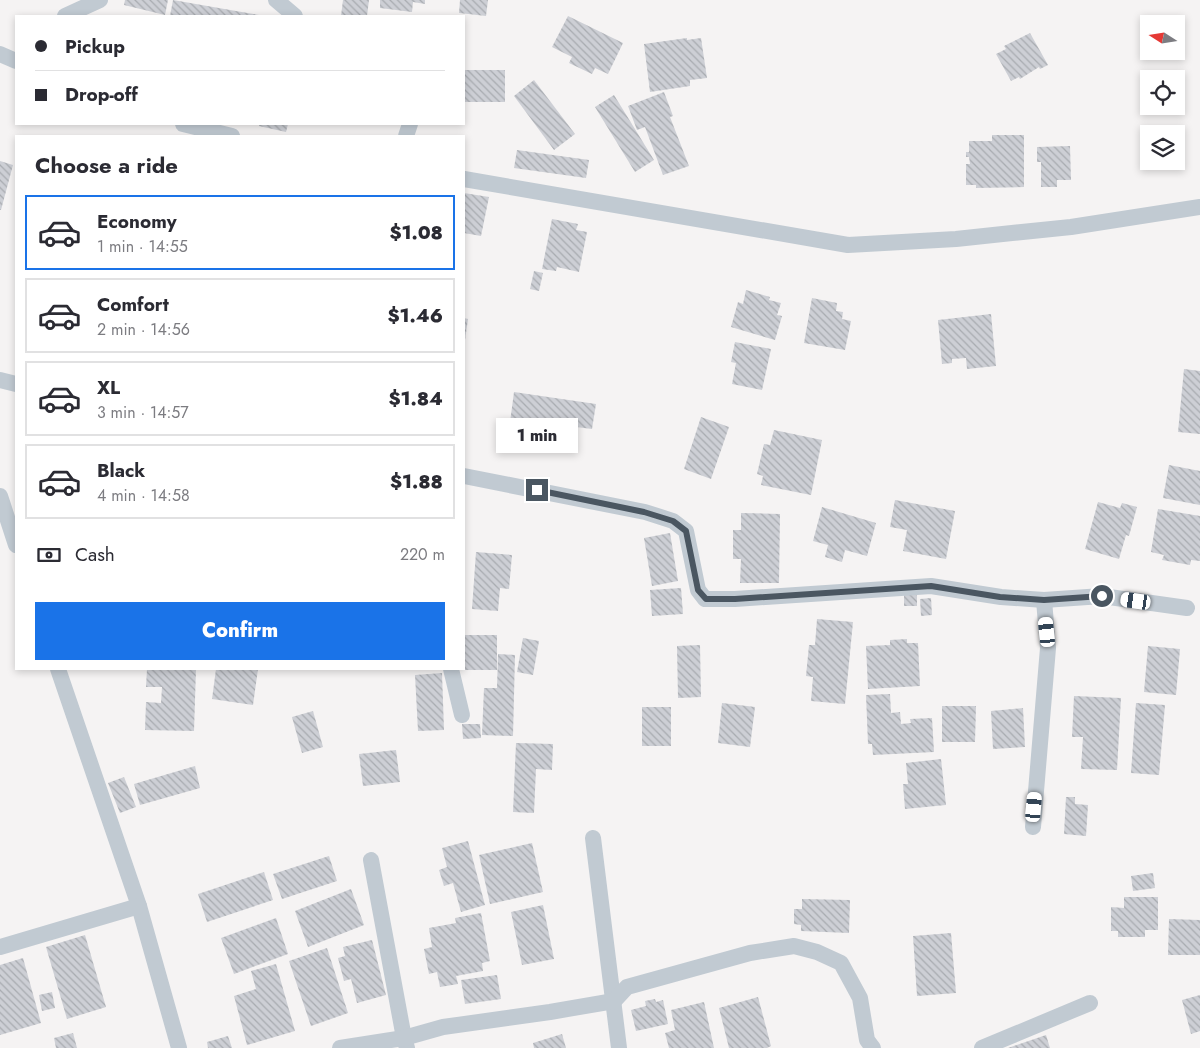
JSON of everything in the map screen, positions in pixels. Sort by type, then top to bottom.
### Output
[{"type":"street","points":[[67,15],[100,0]]},
{"type":"street","points":[[276,0],[294,15]]},
{"type":"street","points":[[0,54],[15,61]]},
{"type":"street","points":[[187,125],[228,135]]},
{"type":"street","points":[[465,179],[848,245],[956,239],[1071,227],[1200,207]]},
{"type":"street","points":[[0,380],[15,384]]},
{"type":"street","points":[[465,476],[644,512],[673,521],[686,531],[698,590],[706,599],[735,599],[931,586],[1000,597],[1044,600],[1102,596],[1188,608]]},
{"type":"street","points":[[0,496],[15,542]]},
{"type":"street","points":[[1033,827],[1048,648],[1044,600]]},
{"type":"street","points":[[58,670],[139,906],[179,1048]]},
{"type":"street","points":[[451,670],[462,715]]},
{"type":"street","points":[[593,838],[619,1048]]},
{"type":"street","points":[[371,860],[405,1043]]},
{"type":"street","points":[[0,946],[139,906]]},
{"type":"street","points":[[340,1048],[405,1043],[443,1028],[614,1001],[627,988],[750,953],[794,946],[817,952],[841,963],[860,998],[867,1040],[873,1048]]},
{"type":"street","points":[[982,1048],[1090,1003]]},
{"type":"building","points":[[125,0],[168,0],[165,15],[124,5]]},
{"type":"building","points":[[173,0],[259,15],[170,15]]},
{"type":"building","points":[[343,0],[369,0],[367,15],[341,15]]},
{"type":"building","points":[[380,0],[425,0],[425,4],[413,2],[412,12],[380,8]]},
{"type":"building","points":[[460,0],[488,0],[486,16],[459,13]]},
{"type":"building","points":[[568,16],[623,43],[608,74],[595,68],[592,74],[569,63],[572,57],[552,47]]},
{"type":"building","points":[[1030,33],[1048,65],[1040,69],[1039,67],[1020,79],[1019,77],[1011,81],[996,54],[1006,49],[1004,46]]},
{"type":"building","points":[[687,38],[687,40],[701,38],[707,78],[690,80],[690,86],[650,92],[644,44]]},
{"type":"building","points":[[465,70],[505,70],[505,102],[465,102]]},
{"type":"building","points":[[534,80],[575,134],[554,150],[514,96]]},
{"type":"building","points":[[664,92],[673,116],[670,117],[689,166],[663,175],[645,127],[637,130],[628,106]]},
{"type":"building","points":[[614,95],[654,160],[635,172],[595,107]]},
{"type":"building","points":[[259,125],[288,125],[286,132]]},
{"type":"building","points":[[992,135],[1024,135],[1024,187],[976,188],[976,185],[966,185],[966,164],[970,164],[969,157],[966,157],[966,152],[969,152],[969,141],[992,141]]},
{"type":"building","points":[[1070,146],[1071,180],[1057,180],[1057,187],[1041,187],[1041,162],[1037,162],[1037,147]]},
{"type":"building","points":[[517,150],[589,160],[586,178],[514,168]]},
{"type":"building","points":[[0,161],[13,165],[1,210],[0,210]]},
{"type":"building","points":[[465,193],[489,197],[481,236],[465,233]]},
{"type":"building","points":[[552,219],[578,224],[576,230],[587,232],[579,272],[557,267],[556,271],[542,269]]},
{"type":"building","points":[[534,271],[543,273],[539,291],[530,289]]},
{"type":"building","points":[[746,290],[770,297],[769,300],[781,303],[777,315],[782,316],[775,340],[731,327],[738,302],[743,304]]},
{"type":"building","points":[[812,298],[837,303],[836,311],[843,312],[842,319],[851,321],[845,350],[804,343]]},
{"type":"building","points":[[991,314],[996,366],[967,369],[966,358],[952,359],[952,363],[942,364],[938,320]]},
{"type":"building","points":[[465,318],[468,319],[465,340]]},
{"type":"building","points":[[735,342],[771,349],[762,390],[732,384],[736,363],[731,362]]},
{"type":"building","points":[[1184,369],[1200,371],[1200,434],[1178,432]]},
{"type":"building","points":[[514,392],[596,404],[592,429],[560,425],[559,435],[545,433],[544,441],[521,438],[522,432],[509,430]]},
{"type":"building","points":[[701,417],[729,427],[711,479],[684,469]]},
{"type":"building","points":[[774,430],[822,440],[811,495],[761,485],[763,476],[757,474],[764,444],[770,445]]},
{"type":"building","points":[[1169,465],[1200,471],[1200,505],[1163,498]]},
{"type":"building","points":[[895,500],[955,511],[946,559],[903,551],[907,530],[890,527]]},
{"type":"building","points":[[1098,502],[1120,508],[1122,503],[1137,507],[1129,536],[1126,535],[1119,559],[1085,549]]},
{"type":"building","points":[[822,507],[876,523],[867,556],[845,550],[842,562],[825,557],[828,545],[813,541]]},
{"type":"building","points":[[1158,509],[1200,516],[1200,561],[1191,560],[1190,565],[1162,560],[1164,555],[1151,552]]},
{"type":"building","points":[[741,513],[780,514],[779,583],[740,583],[741,559],[733,559],[733,530],[741,530]]},
{"type":"building","points":[[670,533],[678,581],[652,586],[644,538]]},
{"type":"building","points":[[476,552],[512,555],[509,589],[500,588],[498,611],[472,609]]},
{"type":"building","points":[[681,588],[683,614],[652,616],[650,590]]},
{"type":"building","points":[[904,592],[917,593],[917,606],[904,606]]},
{"type":"building","points":[[931,598],[932,615],[921,616],[920,599]]},
{"type":"building","points":[[817,619],[853,622],[845,704],[811,701],[813,677],[806,676],[809,645],[815,645]]},
{"type":"building","points":[[465,635],[497,635],[497,670],[465,670]]},
{"type":"building","points":[[523,638],[539,641],[533,675],[517,672]]},
{"type":"building","points":[[907,639],[907,643],[918,643],[920,686],[868,689],[866,646],[890,645],[890,640]]},
{"type":"building","points":[[700,645],[701,697],[678,698],[677,646]]},
{"type":"building","points":[[1148,646],[1180,649],[1176,695],[1144,692]]},
{"type":"building","points":[[498,654],[515,655],[513,736],[482,735],[484,688],[497,688]]},
{"type":"building","points":[[147,670],[196,670],[194,731],[145,730],[146,702],[161,703],[162,687],[146,687]]},
{"type":"building","points":[[216,670],[258,670],[253,705],[212,699]]},
{"type":"building","points":[[442,673],[444,730],[418,731],[415,675]]},
{"type":"building","points":[[890,694],[891,713],[900,712],[901,724],[911,723],[910,719],[932,718],[934,752],[873,755],[872,744],[868,744],[866,695]]},
{"type":"building","points":[[1074,696],[1121,698],[1117,770],[1081,769],[1083,737],[1072,737]]},
{"type":"building","points":[[722,703],[755,707],[750,747],[718,743]]},
{"type":"building","points":[[1136,703],[1165,705],[1159,775],[1131,773]]},
{"type":"building","points":[[942,706],[976,706],[975,742],[942,742]]},
{"type":"building","points":[[642,707],[671,707],[671,746],[642,746]]},
{"type":"building","points":[[1023,708],[1025,747],[993,749],[991,711]]},
{"type":"building","points":[[313,711],[323,747],[302,753],[292,717]]},
{"type":"building","points":[[462,724],[480,724],[481,738],[463,739]]},
{"type":"building","points":[[516,743],[553,744],[552,770],[536,769],[534,813],[513,812]]},
{"type":"building","points":[[396,750],[400,782],[363,786],[359,754]]},
{"type":"building","points":[[941,759],[946,805],[905,809],[903,784],[908,784],[906,763]]},
{"type":"building","points":[[195,766],[200,788],[140,805],[134,784]]},
{"type":"building","points":[[124,777],[136,807],[120,813],[108,783]]},
{"type":"building","points":[[1066,797],[1075,797],[1075,804],[1088,805],[1086,836],[1064,834]]},
{"type":"building","points":[[468,841],[485,905],[461,912],[453,883],[444,886],[439,870],[447,867],[442,848]]},
{"type":"building","points":[[532,843],[543,892],[490,904],[479,855]]},
{"type":"building","points":[[329,856],[337,881],[282,899],[273,874]]},
{"type":"building","points":[[264,872],[273,900],[207,922],[198,894]]},
{"type":"building","points":[[1153,873],[1155,888],[1133,891],[1131,876]]},
{"type":"building","points":[[351,889],[364,925],[308,947],[295,911]]},
{"type":"building","points":[[1124,897],[1158,897],[1158,930],[1145,930],[1145,937],[1118,937],[1118,931],[1111,931],[1111,907],[1124,908]]},
{"type":"building","points":[[802,899],[850,900],[849,933],[801,931],[801,925],[794,924],[794,909],[802,909]]},
{"type":"building","points":[[543,905],[554,959],[522,965],[511,912]]},
{"type":"building","points":[[481,913],[490,961],[482,963],[483,971],[456,976],[458,984],[440,987],[437,972],[429,974],[424,949],[432,947],[429,928],[456,923],[455,918]]},
{"type":"building","points":[[276,918],[288,954],[234,974],[221,938]]},
{"type":"building","points":[[1169,919],[1200,920],[1200,955],[1168,955]]},
{"type":"building","points":[[951,933],[956,993],[917,996],[913,936]]},
{"type":"building","points":[[85,935],[106,1007],[67,1019],[46,947]]},
{"type":"building","points":[[372,940],[386,995],[357,1003],[351,979],[344,981],[338,958],[345,956],[343,947]]},
{"type":"building","points":[[327,948],[348,1013],[311,1026],[289,961]]},
{"type":"building","points":[[23,958],[41,1023],[0,1035],[0,965]]},
{"type":"building","points":[[276,964],[295,1031],[247,1045],[234,996],[256,989],[251,971]]},
{"type":"building","points":[[497,975],[501,999],[465,1004],[461,980]]},
{"type":"building","points":[[52,992],[55,1008],[42,1011],[39,995]]},
{"type":"building","points":[[1200,995],[1200,1031],[1191,1034],[1182,1000]]},
{"type":"building","points":[[758,997],[771,1046],[767,1048],[729,1048],[719,1008]]},
{"type":"building","points":[[655,999],[656,1002],[663,1000],[668,1024],[636,1031],[631,1010],[646,1006],[645,1001]]},
{"type":"building","points":[[704,1002],[714,1048],[669,1048],[665,1033],[675,1030],[671,1010]]},
{"type":"building","points":[[73,1033],[77,1048],[56,1048],[54,1038]]},
{"type":"building","points":[[562,1034],[566,1048],[534,1048],[533,1043]]},
{"type":"building","points":[[1046,1035],[1050,1048],[1008,1048]]},
{"type":"building","points":[[228,1036],[232,1048],[208,1048],[207,1042]]},
{"type":"route","points":[[537,490],[644,512],[673,521],[686,531],[698,590],[706,599],[735,599],[931,586],[1000,597],[1044,600],[1102,596]]}]
